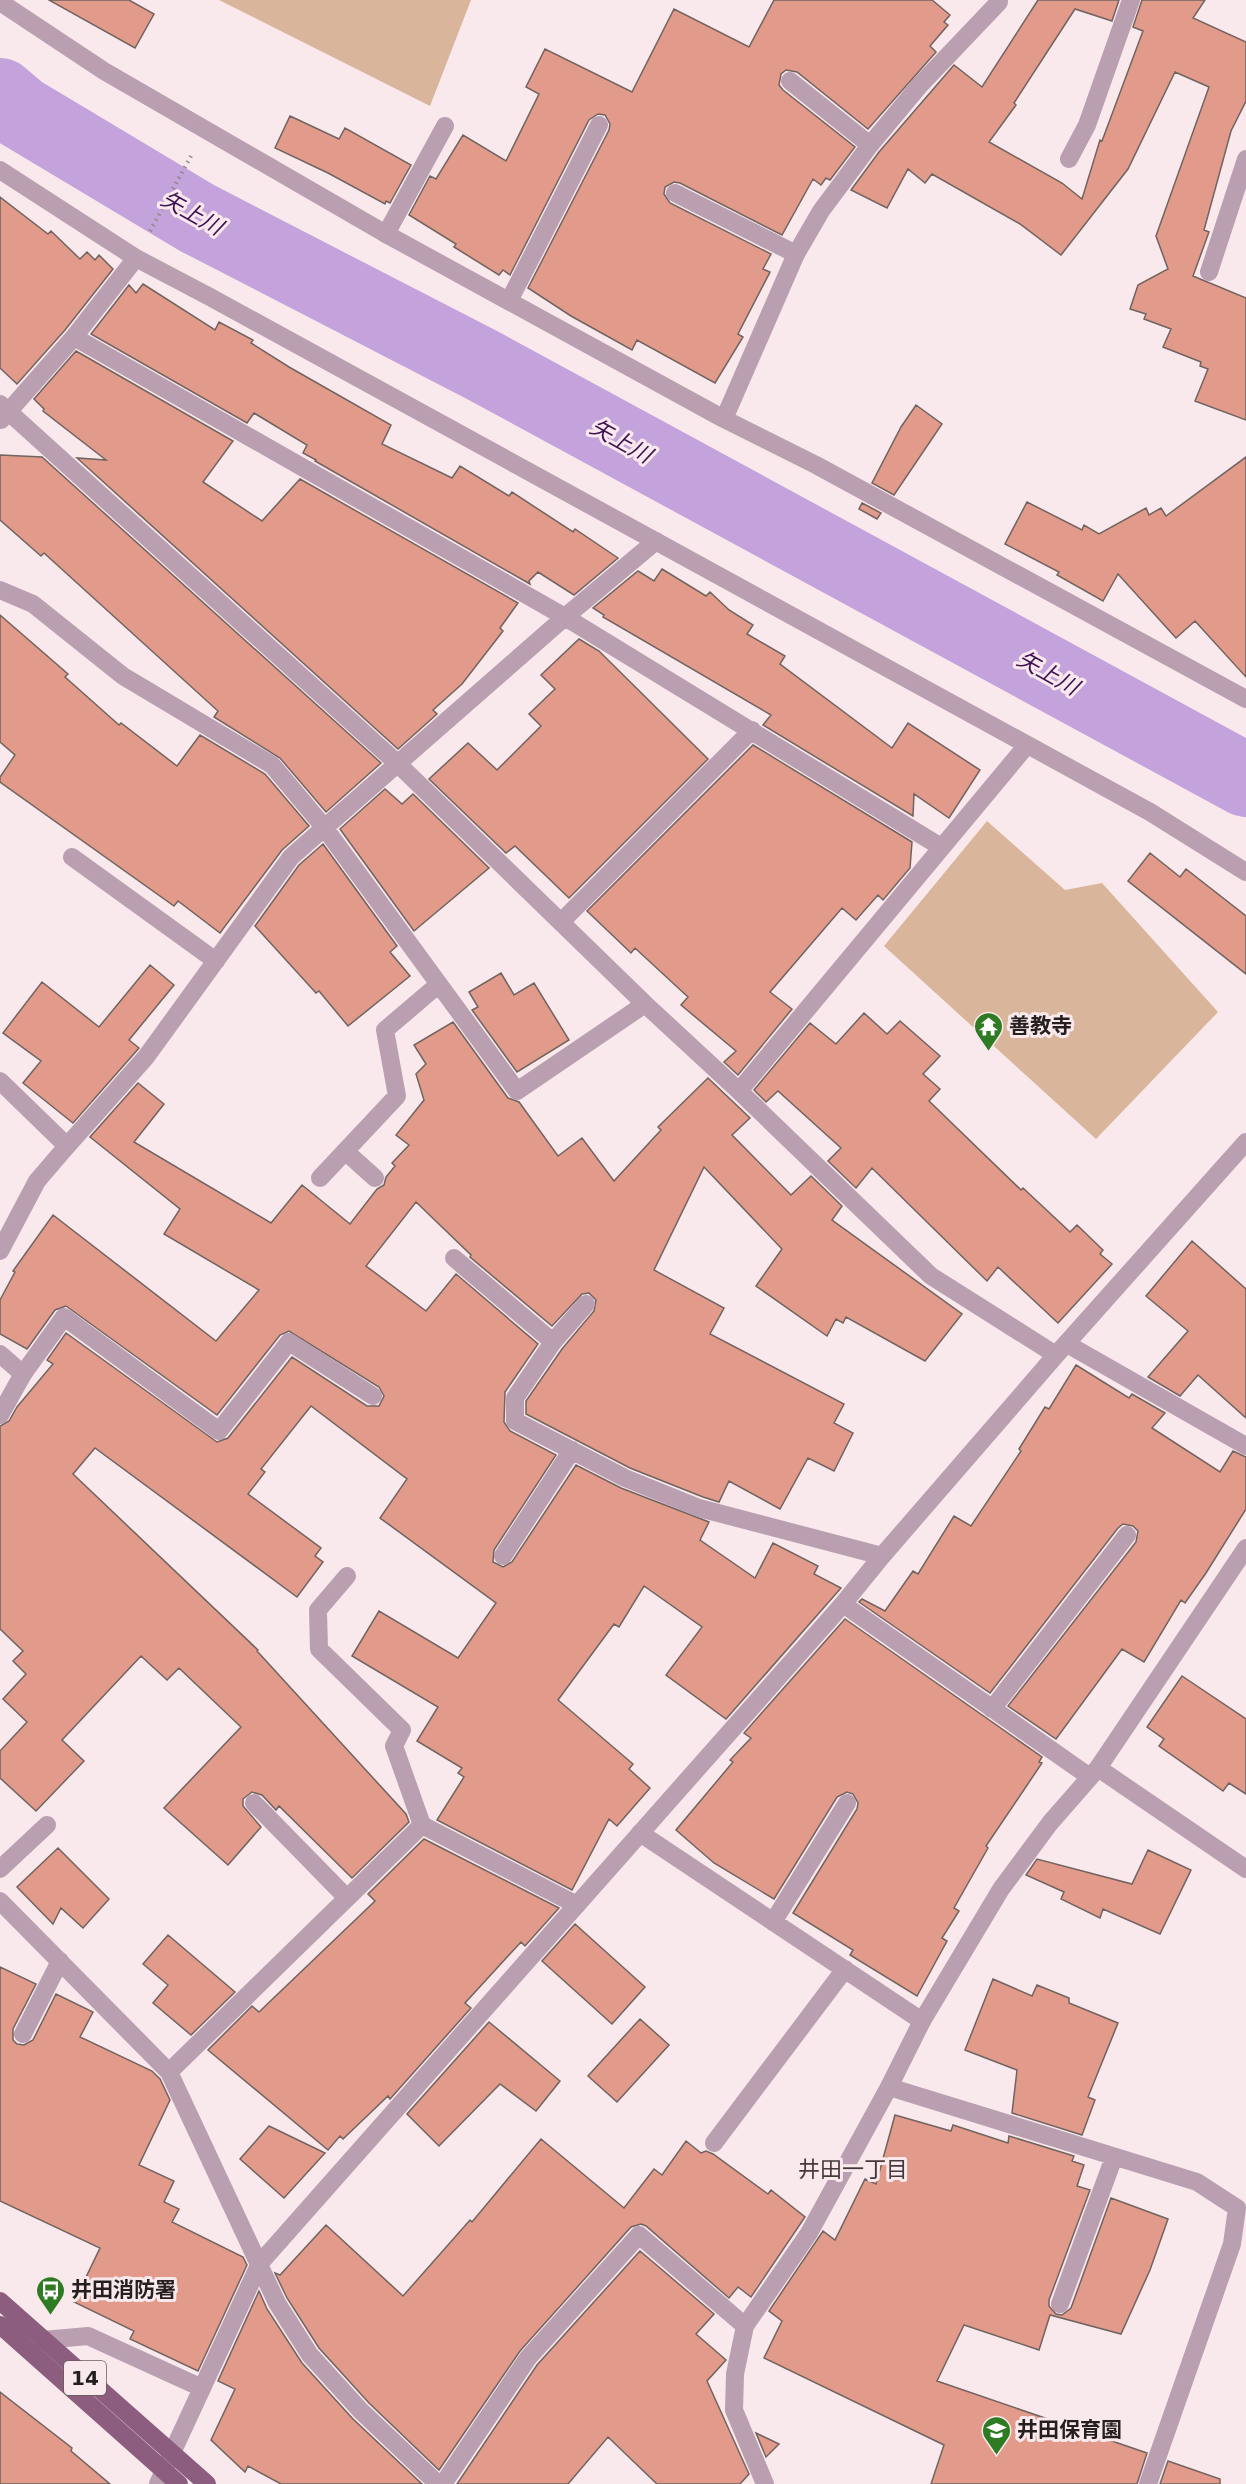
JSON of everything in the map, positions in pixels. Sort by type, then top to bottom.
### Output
[{"type":"main road","name":"14","points":[[0,2301],[207,2484]]},
{"type":"main road","name":"14","points":[[0,2325],[161,2477],[179,2484]]},
{"type":"street","points":[[1069,159],[1088,125],[1131,0]]},
{"type":"street","points":[[724,419],[796,254],[821,211],[870,145],[920,85],[998,1]]},
{"type":"street","points":[[0,2],[104,71],[386,234],[724,419],[816,465],[1246,699]]},
{"type":"street","points":[[790,81],[870,145]]},
{"type":"street","points":[[509,301],[599,125]]},
{"type":"street","points":[[386,234],[444,126]]},
{"type":"street","points":[[1209,272],[1246,159]]},
{"type":"street","points":[[0,170],[136,258],[1150,812],[1246,872]]},
{"type":"street","points":[[675,193],[796,254]]},
{"type":"street","points":[[136,258],[74,338],[3,412],[397,763],[645,1004],[931,1276],[1062,1349],[1246,1446]]},
{"type":"street","points":[[74,338],[565,617],[941,847]]},
{"type":"street","points":[[0,1251],[37,1181],[146,1057],[291,857],[565,617],[656,541]]},
{"type":"street","points":[[0,590],[33,604],[123,676],[273,765],[324,827],[516,1091],[645,1004]]},
{"type":"street","points":[[561,922],[752,730]]},
{"type":"street","points":[[739,1091],[1027,745]]},
{"type":"street","points":[[72,857],[216,961]]},
{"type":"street","points":[[320,1178],[397,1096],[385,1030],[439,984]]},
{"type":"street","points":[[0,1081],[67,1146]]},
{"type":"street","points":[[161,2477],[260,2263],[843,1604],[1062,1349],[1246,1142]]},
{"type":"street","points":[[345,1151],[375,1178]]},
{"type":"street","points":[[454,1258],[553,1342]]},
{"type":"street","points":[[586,1304],[553,1342],[515,1398],[515,1421],[625,1478],[699,1508],[882,1556]]},
{"type":"street","points":[[0,1415],[23,1374],[64,1317],[219,1431],[289,1342],[373,1396]]},
{"type":"street","points":[[0,1354],[23,1374]]},
{"type":"street","points":[[503,1556],[572,1450]]},
{"type":"street","points":[[992,1709],[1127,1535]]},
{"type":"street","points":[[765,2484],[734,2410],[735,2374],[745,2326],[809,2233],[889,2087],[922,2020],[1001,1889],[1050,1823],[1094,1772],[1246,1548]]},
{"type":"street","points":[[347,1576],[318,1610],[320,1649],[402,1730],[394,1746],[422,1825],[577,1905]]},
{"type":"street","points":[[843,1604],[992,1709],[1246,1869]]},
{"type":"street","points":[[254,1803],[347,1898]]},
{"type":"street","points":[[773,1922],[847,1803]]},
{"type":"street","points":[[0,1869],[47,1825]]},
{"type":"street","points":[[169,2072],[422,1825]]},
{"type":"street","points":[[640,1833],[922,2020]]},
{"type":"street","points":[[0,1901],[169,2072],[277,2303],[310,2355],[362,2411],[438,2484]]},
{"type":"street","points":[[23,2034],[60,1961]]},
{"type":"street","points":[[714,2143],[844,1969]]},
{"type":"street","points":[[889,2087],[1197,2182],[1237,2208],[1232,2244],[1148,2484]]},
{"type":"street","points":[[1060,2304],[1114,2157]]},
{"type":"street","points":[[443,2484],[528,2358],[639,2235],[745,2326]]},
{"type":"street","points":[[43,2340],[88,2336],[202,2388]]},
{"type":"path","points":[[136,258],[206,128]]},
{"type":"shaded area","points":[[219,0],[471,0],[430,106]]},
{"type":"shaded area","points":[[987,821],[1065,890],[1102,883],[1218,1012],[1096,1139],[884,946]]},
{"type":"building","points":[[49,0],[129,0],[154,14],[135,48]]},
{"type":"building","points":[[774,0],[932,0],[950,15],[944,22],[948,25],[930,46],[936,52],[868,129],[797,72],[786,70],[781,74],[779,85],[783,90],[855,147],[830,180],[826,178],[821,185],[813,179],[782,235],[680,183],[674,182],[665,187],[664,194],[670,203],[771,254],[763,269],[770,272],[738,334],[743,337],[715,383],[637,340],[632,350],[571,316],[528,288],[609,130],[610,124],[605,115],[598,114],[589,120],[510,275],[503,270],[499,275],[454,247],[456,244],[409,215],[430,176],[436,179],[463,135],[506,161],[539,94],[526,87],[545,49],[632,92],[674,9],[749,47]]},
{"type":"building","points":[[1038,0],[1119,0],[1112,21],[1075,9],[1014,103],[1016,105],[989,142],[1062,183],[1082,199],[1100,140],[1102,141],[1143,31],[1133,27],[1142,0],[1205,0],[1193,18],[1246,42],[1246,101],[1231,131],[1204,230],[1209,232],[1193,276],[1246,298],[1246,420],[1195,401],[1208,369],[1200,366],[1201,362],[1163,347],[1171,329],[1144,319],[1146,314],[1130,309],[1138,285],[1168,269],[1156,236],[1209,87],[1175,72],[1128,169],[1061,255],[1020,224],[932,174],[925,183],[908,169],[887,208],[851,190],[879,152],[954,65],[982,87]]},
{"type":"building","points":[[290,116],[339,139],[345,128],[411,165],[390,203],[386,201],[385,204],[275,148]]},
{"type":"building","points":[[0,197],[48,234],[51,231],[80,259],[87,252],[95,260],[99,255],[113,269],[65,330],[17,384],[0,368]]},
{"type":"building","points":[[143,284],[215,330],[219,322],[253,340],[251,343],[289,367],[391,425],[382,444],[452,478],[460,466],[509,496],[512,492],[573,532],[575,529],[618,558],[574,595],[538,572],[529,581],[530,584],[315,461],[303,453],[307,445],[254,413],[247,423],[91,334],[129,285],[136,293]]},
{"type":"building","points":[[76,351],[233,441],[203,482],[262,521],[300,479],[518,603],[500,628],[503,631],[462,684],[433,710],[437,714],[398,749],[77,458],[106,460],[43,411],[44,409],[34,399]]},
{"type":"building","points":[[916,405],[942,424],[894,495],[872,483],[901,427]]},
{"type":"building","points":[[0,455],[42,457],[381,763],[326,812],[280,758],[214,717],[218,711],[44,553],[41,556],[0,520]]},
{"type":"building","points":[[1246,457],[1246,677],[1195,621],[1176,638],[1118,574],[1103,601],[1057,575],[1059,572],[1005,544],[1027,502],[1082,530],[1084,525],[1099,534],[1146,508],[1149,515],[1161,508],[1166,516]]},
{"type":"building","points":[[862,503],[881,513],[877,519],[859,509]]},
{"type":"building","points":[[662,569],[706,596],[710,592],[729,610],[753,625],[747,634],[785,656],[780,664],[892,748],[908,723],[980,770],[949,818],[914,794],[913,816],[763,725],[771,715],[603,617],[604,615],[593,608],[638,571],[654,581]]},
{"type":"building","points":[[0,615],[68,674],[65,677],[119,725],[121,723],[177,766],[200,735],[265,774],[309,826],[282,850],[220,933],[178,901],[174,906],[0,782],[0,777],[15,755],[0,742]]},
{"type":"building","points":[[579,639],[599,651],[708,759],[569,898],[515,846],[506,853],[429,779],[468,743],[497,770],[541,726],[529,714],[555,689],[541,675]]},
{"type":"building","points":[[753,745],[912,842],[910,868],[883,900],[878,895],[856,920],[842,908],[770,992],[792,1009],[738,1075],[724,1062],[736,1051],[681,1005],[688,997],[635,948],[631,953],[587,911]]},
{"type":"building","points":[[385,789],[402,804],[413,794],[489,868],[414,931],[340,829]]},
{"type":"building","points":[[323,844],[397,946],[390,952],[410,976],[348,1026],[319,991],[316,993],[255,926],[299,865]]},
{"type":"building","points":[[1150,853],[1180,877],[1186,869],[1246,916],[1246,974],[1128,881]]},
{"type":"building","points":[[150,965],[174,985],[129,1040],[139,1048],[73,1123],[23,1083],[41,1061],[3,1033],[42,982],[99,1027]]},
{"type":"building","points":[[501,973],[514,995],[534,983],[569,1040],[517,1072],[472,1010],[478,1007],[469,992]]},
{"type":"building","points":[[864,1013],[887,1034],[900,1021],[940,1056],[923,1074],[940,1089],[929,1101],[1021,1190],[1023,1188],[1070,1232],[1077,1225],[1103,1250],[1100,1254],[1112,1264],[1058,1323],[998,1267],[987,1281],[872,1168],[856,1188],[828,1161],[841,1148],[778,1091],[766,1102],[754,1090],[810,1023],[836,1044]]},
{"type":"building","points":[[453,1022],[508,1098],[519,1102],[558,1156],[582,1138],[614,1181],[661,1130],[658,1127],[708,1078],[750,1118],[732,1135],[791,1195],[811,1176],[842,1206],[832,1220],[962,1314],[925,1361],[846,1317],[843,1323],[836,1319],[827,1336],[756,1286],[782,1249],[704,1167],[654,1270],[724,1308],[710,1334],[844,1404],[834,1423],[853,1433],[834,1471],[808,1458],[780,1509],[729,1481],[719,1502],[630,1468],[526,1414],[526,1401],[562,1349],[594,1311],[596,1300],[589,1293],[582,1294],[552,1326],[470,1257],[471,1255],[416,1202],[366,1266],[426,1311],[456,1274],[538,1344],[505,1392],[504,1422],[510,1431],[556,1455],[494,1550],[493,1562],[503,1567],[512,1562],[576,1465],[621,1488],[709,1522],[700,1540],[755,1578],[773,1543],[818,1566],[814,1574],[841,1588],[726,1719],[666,1675],[702,1627],[644,1586],[619,1627],[614,1624],[558,1700],[633,1764],[629,1769],[650,1788],[617,1826],[609,1819],[572,1890],[437,1820],[464,1777],[458,1773],[462,1768],[417,1741],[438,1707],[352,1656],[379,1611],[458,1658],[496,1603],[380,1518],[407,1479],[311,1406],[261,1469],[265,1472],[248,1494],[321,1548],[315,1556],[323,1562],[297,1597],[95,1448],[73,1474],[258,1650],[406,1814],[409,1822],[352,1878],[279,1806],[276,1810],[262,1795],[252,1792],[243,1799],[243,1806],[261,1827],[228,1865],[164,1808],[241,1727],[179,1668],[167,1680],[141,1656],[62,1740],[84,1761],[36,1811],[0,1778],[0,1751],[27,1722],[3,1699],[26,1674],[13,1661],[23,1651],[0,1629],[0,1426],[9,1421],[17,1407],[53,1364],[47,1360],[66,1333],[217,1442],[228,1438],[292,1357],[367,1406],[379,1406],[384,1396],[379,1387],[289,1331],[280,1335],[217,1415],[66,1306],[55,1310],[27,1349],[0,1334],[0,1300],[15,1272],[13,1271],[53,1215],[216,1341],[259,1290],[164,1234],[180,1209],[90,1137],[138,1083],[164,1104],[134,1142],[271,1223],[302,1185],[350,1224],[377,1189],[384,1185],[386,1177],[395,1166],[392,1163],[409,1145],[396,1135],[424,1100],[416,1074],[426,1064],[414,1045]]},
{"type":"building","points":[[1192,1241],[1246,1289],[1246,1418],[1198,1375],[1180,1396],[1148,1377],[1188,1331],[1146,1296]]},
{"type":"building","points":[[1076,1365],[1129,1398],[1132,1394],[1165,1413],[1152,1428],[1220,1472],[1233,1451],[1246,1457],[1246,1509],[1185,1603],[1181,1600],[1144,1662],[1122,1649],[1056,1739],[1008,1706],[1136,1542],[1138,1531],[1133,1526],[1123,1524],[1118,1528],[990,1693],[859,1602],[862,1599],[885,1611],[913,1571],[918,1574],[954,1516],[971,1526],[1021,1451],[1019,1449],[1045,1407],[1049,1409]]},
{"type":"building","points":[[845,1619],[1042,1757],[1039,1762],[1042,1763],[986,1846],[988,1848],[954,1908],[959,1911],[942,1938],[947,1941],[917,1996],[850,1955],[853,1950],[793,1913],[857,1809],[858,1803],[853,1794],[847,1792],[837,1797],[774,1899],[714,1863],[676,1830],[733,1762],[730,1760],[751,1738],[744,1733]]},
{"type":"building","points":[[1182,1676],[1246,1719],[1246,1794],[1229,1783],[1223,1791],[1159,1746],[1164,1739],[1147,1727]]},
{"type":"building","points":[[424,1839],[559,1908],[525,1946],[521,1942],[465,2003],[471,2008],[390,2099],[388,2096],[343,2139],[340,2136],[328,2150],[208,2050],[252,2006],[259,2012],[375,1901],[368,1894]]},
{"type":"building","points":[[58,1848],[109,1899],[83,1928],[61,1908],[53,1924],[17,1887]]},
{"type":"building","points":[[1148,1850],[1191,1870],[1160,1934],[1103,1909],[1100,1918],[1061,1899],[1064,1892],[1026,1875],[1037,1859],[1132,1884]]},
{"type":"building","points":[[575,1924],[645,1987],[612,2024],[542,1961]]},
{"type":"building","points":[[168,1935],[235,1992],[191,2035],[153,2003],[168,1985],[143,1964]]},
{"type":"building","points":[[0,1967],[36,1984],[13,2029],[13,2040],[17,2044],[24,2045],[33,2040],[56,1994],[93,2012],[80,2037],[152,2071],[160,2079],[170,2100],[139,2165],[174,2181],[164,2202],[179,2209],[172,2222],[243,2257],[247,2265],[198,2371],[130,2339],[134,2331],[74,2302],[100,2248],[0,2201]]},
{"type":"building","points":[[993,1979],[1032,1996],[1037,1985],[1069,1998],[1069,2003],[1118,2023],[1088,2097],[1095,2100],[1082,2135],[1012,2113],[1017,2070],[965,2050]]},
{"type":"building","points":[[640,2019],[669,2045],[617,2102],[588,2076]]},
{"type":"building","points":[[489,2022],[560,2081],[536,2111],[500,2084],[439,2146],[407,2114]]},
{"type":"building","points":[[895,2115],[951,2131],[953,2125],[1008,2143],[1009,2136],[1074,2156],[1072,2161],[1084,2165],[1077,2186],[1090,2190],[1049,2300],[1049,2306],[1056,2314],[1062,2315],[1071,2308],[1111,2198],[1168,2219],[1150,2270],[1121,2334],[1050,2315],[1039,2350],[964,2325],[937,2381],[1147,2453],[1137,2484],[931,2484],[944,2445],[764,2358],[782,2321],[769,2311],[823,2231],[835,2240],[865,2179],[876,2184]]},
{"type":"building","points":[[269,2126],[325,2153],[284,2198],[240,2159]]},
{"type":"building","points":[[541,2139],[624,2208],[654,2169],[662,2175],[686,2141],[701,2153],[706,2151],[713,2154],[768,2194],[771,2190],[805,2217],[751,2297],[738,2287],[729,2298],[646,2226],[641,2224],[631,2227],[520,2351],[439,2470],[369,2403],[319,2348],[287,2298],[275,2273],[280,2275],[326,2225],[403,2296],[470,2220],[472,2222]]},
{"type":"building","points":[[640,2251],[714,2314],[696,2334],[726,2360],[707,2381],[749,2474],[740,2484],[657,2484],[608,2437],[568,2484],[457,2484],[537,2365]]},
{"type":"building","points":[[259,2291],[267,2309],[302,2363],[353,2419],[422,2484],[281,2484],[248,2466],[245,2472],[211,2440],[235,2389],[218,2381]]},
{"type":"building","points":[[0,2392],[72,2448],[71,2451],[110,2484],[0,2484]]},
{"type":"building","points":[[756,2433],[779,2444],[766,2457]]},
{"type":"building","points":[[1168,2461],[1220,2479],[1220,2484],[1160,2484]]},
{"type":"waterway","name":"矢上川","points":[[0,95],[20,112],[197,218],[482,365],[1246,780]]},
{"type":"place","name":"善教寺","points":[[988,1052]]},
{"type":"place","name":"井田消防署","points":[[50,2316]]},
{"type":"place","name":"井田保育園","points":[[996,2456]]},
{"type":"district","name":"井田一丁目","points":[[853,2169]]}]
